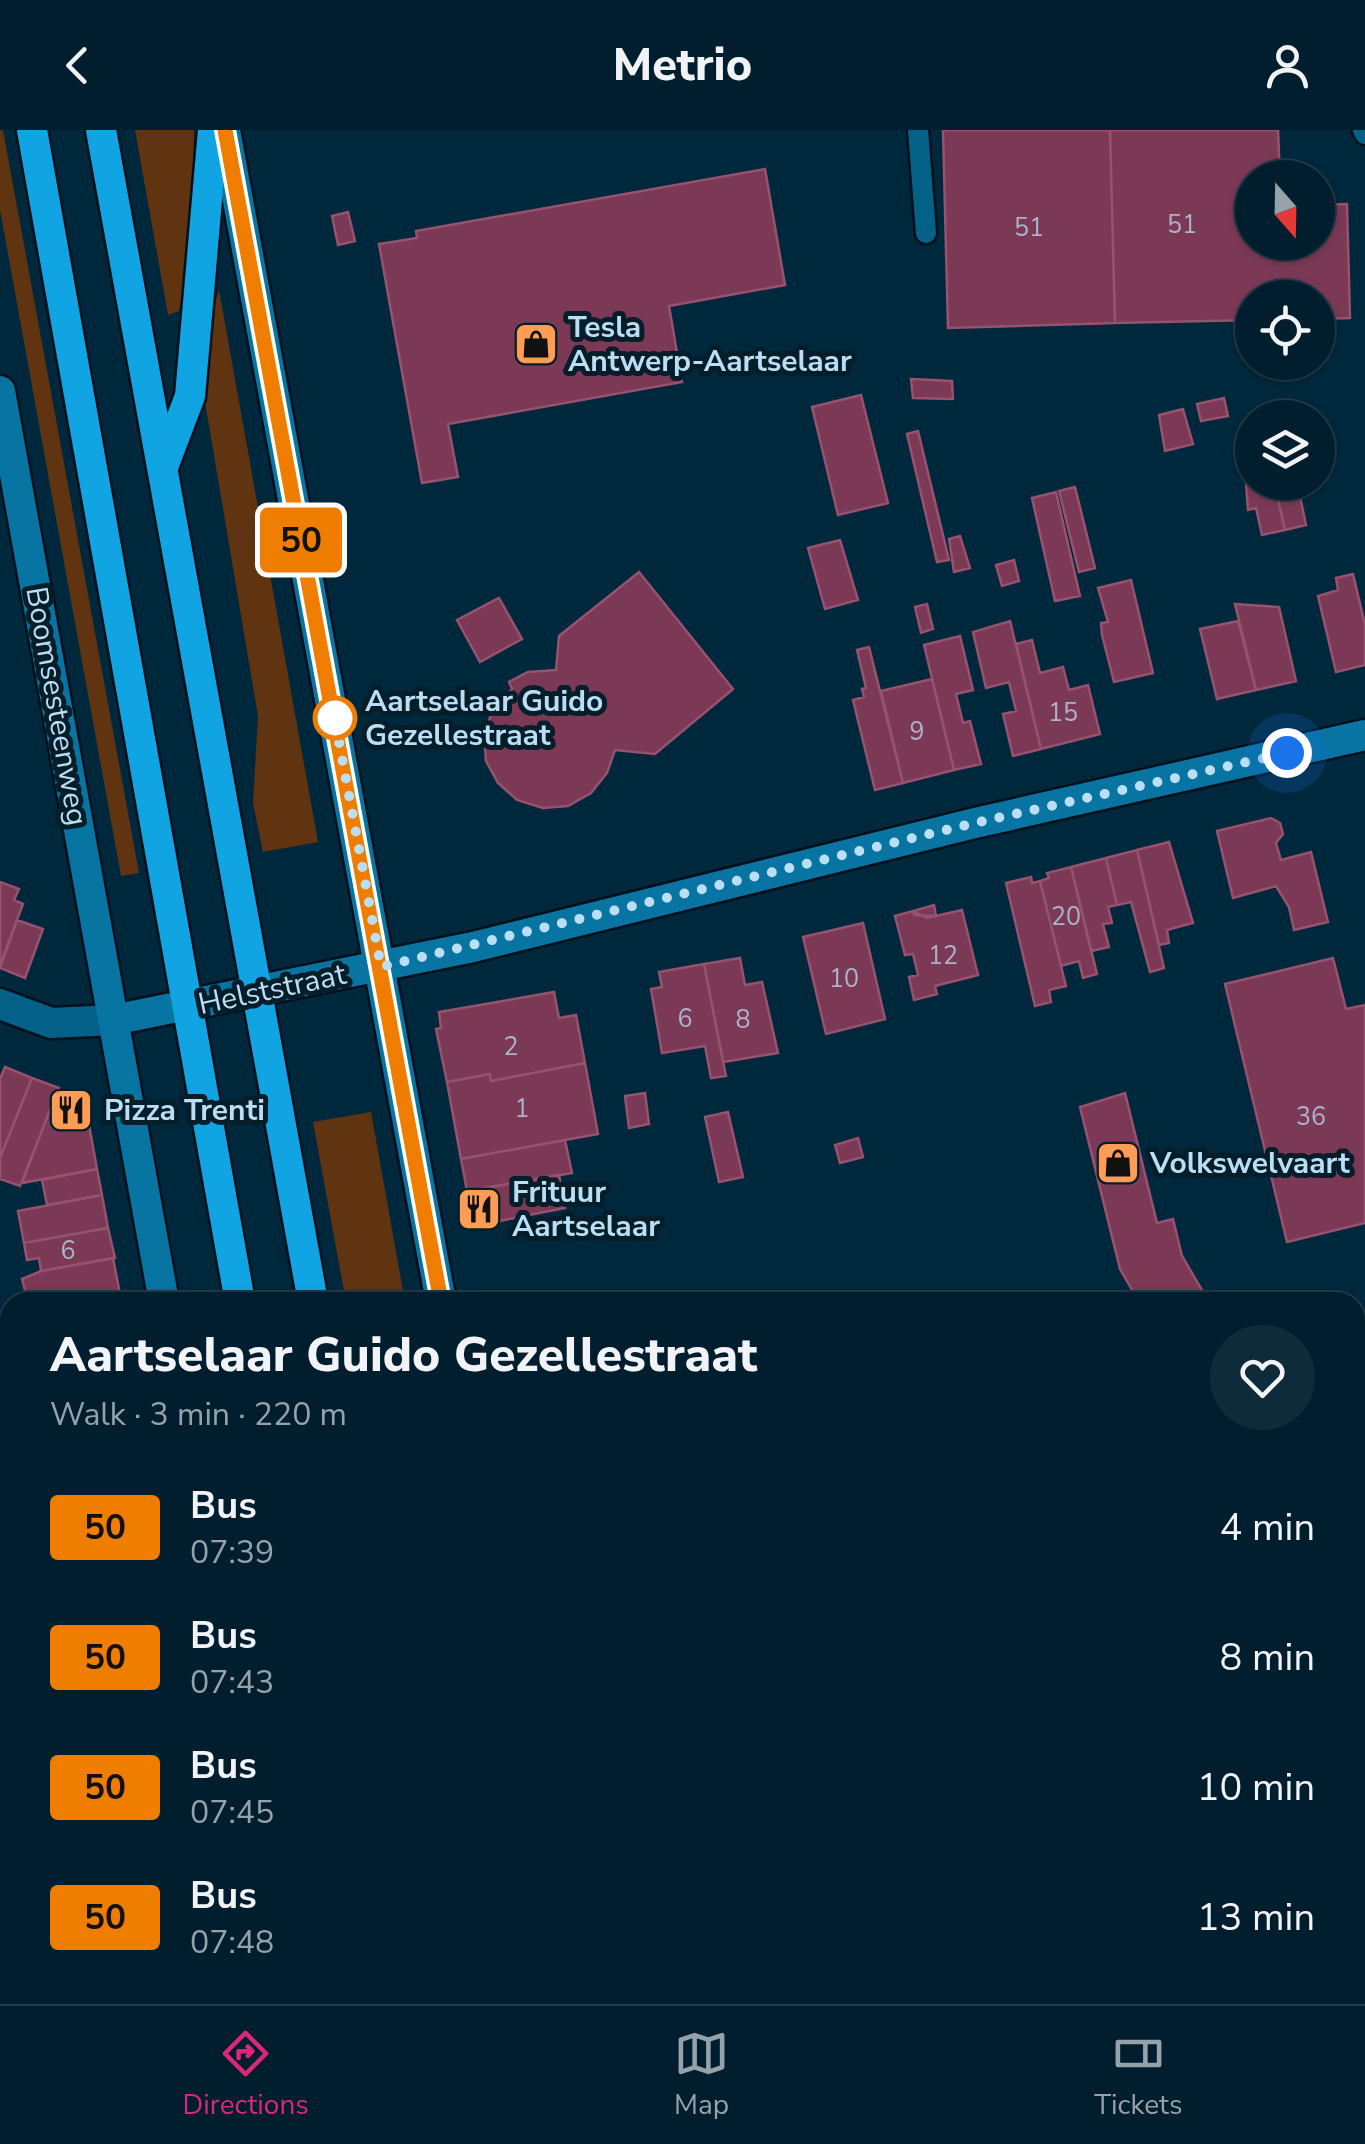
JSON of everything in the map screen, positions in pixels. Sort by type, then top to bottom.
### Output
[{"type":"highway","points":[[32,130],[238,1292]]},
{"type":"highway","points":[[100,130],[311,1292]]},
{"type":"highway","points":[[162,470],[190,396],[213,130]]},
{"type":"main road","points":[[225,130],[439,1292]]},
{"type":"main road","name":"Boomsesteenweg","points":[[0,391],[162,1292]]},
{"type":"main road","name":"Helststraat","points":[[112,1020],[381,967],[975,823],[1365,735]]},
{"type":"street","points":[[0,1004],[51,1023],[112,1020]]},
{"type":"lane","points":[[918,130],[926,233]]},
{"type":"shaded area","points":[[0,130],[139,873],[121,876],[0,210]]},
{"type":"shaded area","points":[[135,130],[194,130],[192,245],[179,311],[168,315]]},
{"type":"shaded area","points":[[219,290],[318,842],[263,852],[253,803],[258,716],[203,390],[208,327]]},
{"type":"shaded area","points":[[371,1112],[403,1292],[344,1292],[313,1122]]},
{"type":"building","points":[[943,130],[1110,130],[1115,323],[948,328]]},
{"type":"building","points":[[1110,130],[1278,130],[1279,160],[1235,160],[1235,260],[1335,260],[1335,204],[1347,204],[1350,318],[1335,318],[1335,280],[1235,280],[1235,320],[1115,323]]},
{"type":"building","name":"Tesla Antwerp-Aartselaar","points":[[765,169],[785,285],[669,306],[682,382],[448,424],[458,477],[422,483],[379,244],[417,238],[416,231]]},
{"type":"building","points":[[348,212],[355,241],[338,245],[332,216]]},
{"type":"building","points":[[911,379],[952,381],[953,399],[913,398]]},
{"type":"building","points":[[861,395],[888,503],[838,515],[812,407]]},
{"type":"building","points":[[1224,398],[1228,416],[1201,421],[1197,404]]},
{"type":"building","points":[[1183,409],[1193,444],[1165,451],[1159,415]]},
{"type":"building","points":[[918,431],[949,560],[937,562],[907,434]]},
{"type":"building","points":[[1075,487],[1095,568],[1079,572],[1059,491]]},
{"type":"building","points":[[1056,492],[1080,596],[1055,601],[1032,498]]},
{"type":"building","points":[[1247,500],[1278,500],[1285,530],[1262,535],[1256,508],[1248,510]]},
{"type":"building","points":[[1278,500],[1301,500],[1306,525],[1285,530]]},
{"type":"building","points":[[960,536],[970,568],[954,572],[949,539]]},
{"type":"building","points":[[840,540],[858,600],[825,609],[808,548]]},
{"type":"building","points":[[1014,560],[1019,581],[1002,586],[996,565]]},
{"type":"building","points":[[639,572],[733,689],[655,754],[615,750],[607,773],[591,793],[568,806],[543,808],[517,800],[498,783],[486,761],[484,736],[492,712],[512,689],[509,682],[528,672],[556,670],[559,636]]},
{"type":"building","points":[[1353,574],[1365,625],[1365,665],[1336,672],[1318,596],[1338,590],[1336,578]]},
{"type":"building","points":[[1131,580],[1153,673],[1114,682],[1102,635],[1101,623],[1108,622],[1098,588]]},
{"type":"building","points":[[499,598],[522,639],[480,662],[457,620]]},
{"type":"building","points":[[927,604],[933,629],[921,633],[915,607]]},
{"type":"building","points":[[1235,604],[1279,607],[1296,681],[1256,690]]},
{"type":"building","points":[[1010,621],[1041,749],[1013,756],[1003,714],[1016,711],[1009,682],[986,688],[973,632]]},
{"type":"building","points":[[1238,621],[1256,690],[1217,699],[1200,629]]},
{"type":"building","points":[[960,636],[973,690],[956,694],[963,723],[970,721],[981,764],[954,770],[924,645]]},
{"type":"building","points":[[1032,640],[1040,673],[1063,667],[1069,690],[1088,685],[1100,734],[1041,749],[1016,644]]},
{"type":"building","points":[[869,647],[903,783],[875,790],[853,700],[864,697],[862,689],[866,688],[857,650]]},
{"type":"building","points":[[932,679],[954,770],[903,783],[881,691]]},
{"type":"building","points":[[1271,818],[1280,823],[1283,834],[1276,843],[1281,860],[1311,852],[1328,922],[1294,930],[1289,907],[1276,886],[1233,898],[1217,831]]},
{"type":"building","points":[[1169,842],[1193,923],[1167,930],[1169,943],[1159,945],[1137,850]]},
{"type":"building","points":[[1137,850],[1164,968],[1150,972],[1131,902],[1117,905],[1106,858]]},
{"type":"building","points":[[1106,858],[1117,905],[1108,907],[1112,923],[1103,924],[1109,947],[1091,951],[1071,867]]},
{"type":"building","points":[[1071,867],[1097,974],[1083,978],[1079,961],[1061,966],[1040,881],[1049,878],[1047,873]]},
{"type":"building","points":[[1031,877],[1032,883],[1040,881],[1066,986],[1049,990],[1051,1002],[1035,1006],[1006,883]]},
{"type":"building","points":[[0,882],[19,889],[14,900],[23,904],[0,965]]},
{"type":"building","points":[[934,905],[936,916],[914,915],[913,911]]},
{"type":"building","points":[[962,910],[978,975],[935,986],[937,994],[914,1000],[909,977],[918,975],[913,954],[905,955],[895,916],[913,911],[927,918]]},
{"type":"building","points":[[17,920],[43,929],[25,978],[0,968]]},
{"type":"building","points":[[863,923],[885,1019],[826,1034],[803,937]]},
{"type":"building","points":[[740,958],[745,985],[762,982],[778,1053],[723,1062],[704,964]]},
{"type":"building","points":[[1333,958],[1346,1009],[1365,1005],[1365,1223],[1287,1242],[1225,984]]},
{"type":"building","points":[[704,964],[726,1076],[711,1078],[705,1046],[662,1053],[651,989],[662,987],[659,972]]},
{"type":"building","points":[[554,992],[559,1018],[576,1015],[585,1063],[491,1081],[490,1074],[447,1082],[436,1029],[441,1028],[439,1012]]},
{"type":"building","points":[[585,1063],[598,1134],[461,1159],[447,1082],[490,1074],[491,1081]]},
{"type":"building","points":[[5,1067],[32,1078],[0,1158],[0,1079]]},
{"type":"building","points":[[32,1078],[59,1088],[20,1186],[0,1179],[0,1158]]},
{"type":"building","points":[[57,1091],[79,1099],[86,1108],[97,1169],[22,1183]]},
{"type":"building","points":[[645,1093],[649,1124],[629,1128],[625,1096]]},
{"type":"building","name":"Volkswelvaart","points":[[1125,1093],[1157,1223],[1173,1219],[1182,1256],[1203,1292],[1133,1292],[1120,1269],[1080,1107]]},
{"type":"building","points":[[728,1112],[743,1177],[719,1182],[705,1117]]},
{"type":"building","points":[[858,1138],[863,1157],[840,1163],[835,1145]]},
{"type":"building","points":[[565,1140],[572,1173],[467,1191],[461,1159]]},
{"type":"building","points":[[97,1169],[102,1195],[47,1205],[42,1180]]},
{"type":"building","points":[[559,1175],[565,1208],[474,1226],[467,1191]]},
{"type":"building","points":[[102,1195],[108,1228],[24,1243],[18,1211]]},
{"type":"building","points":[[108,1228],[115,1258],[41,1271],[39,1258],[27,1260],[24,1243]]},
{"type":"building","points":[[113,1258],[120,1292],[25,1292],[22,1279],[41,1271]]},
{"type":"bus line","name":"50","points":[[225,130],[439,1292]]},
{"type":"place","name":"Tesla Antwerp-Aartselaar","points":[[536,344]]},
{"type":"place","name":"Aartselaar Guido Gezellestraat","points":[[335,718]]},
{"type":"place","name":"Pizza Trenti","points":[[71,1110]]},
{"type":"place","name":"Volkswelvaart","points":[[1118,1163]]},
{"type":"place","name":"Frituur Aartselaar","points":[[479,1209]]},
{"type":"route","points":[[335,718],[332,704],[381,967],[975,823],[1287,753]]}]
